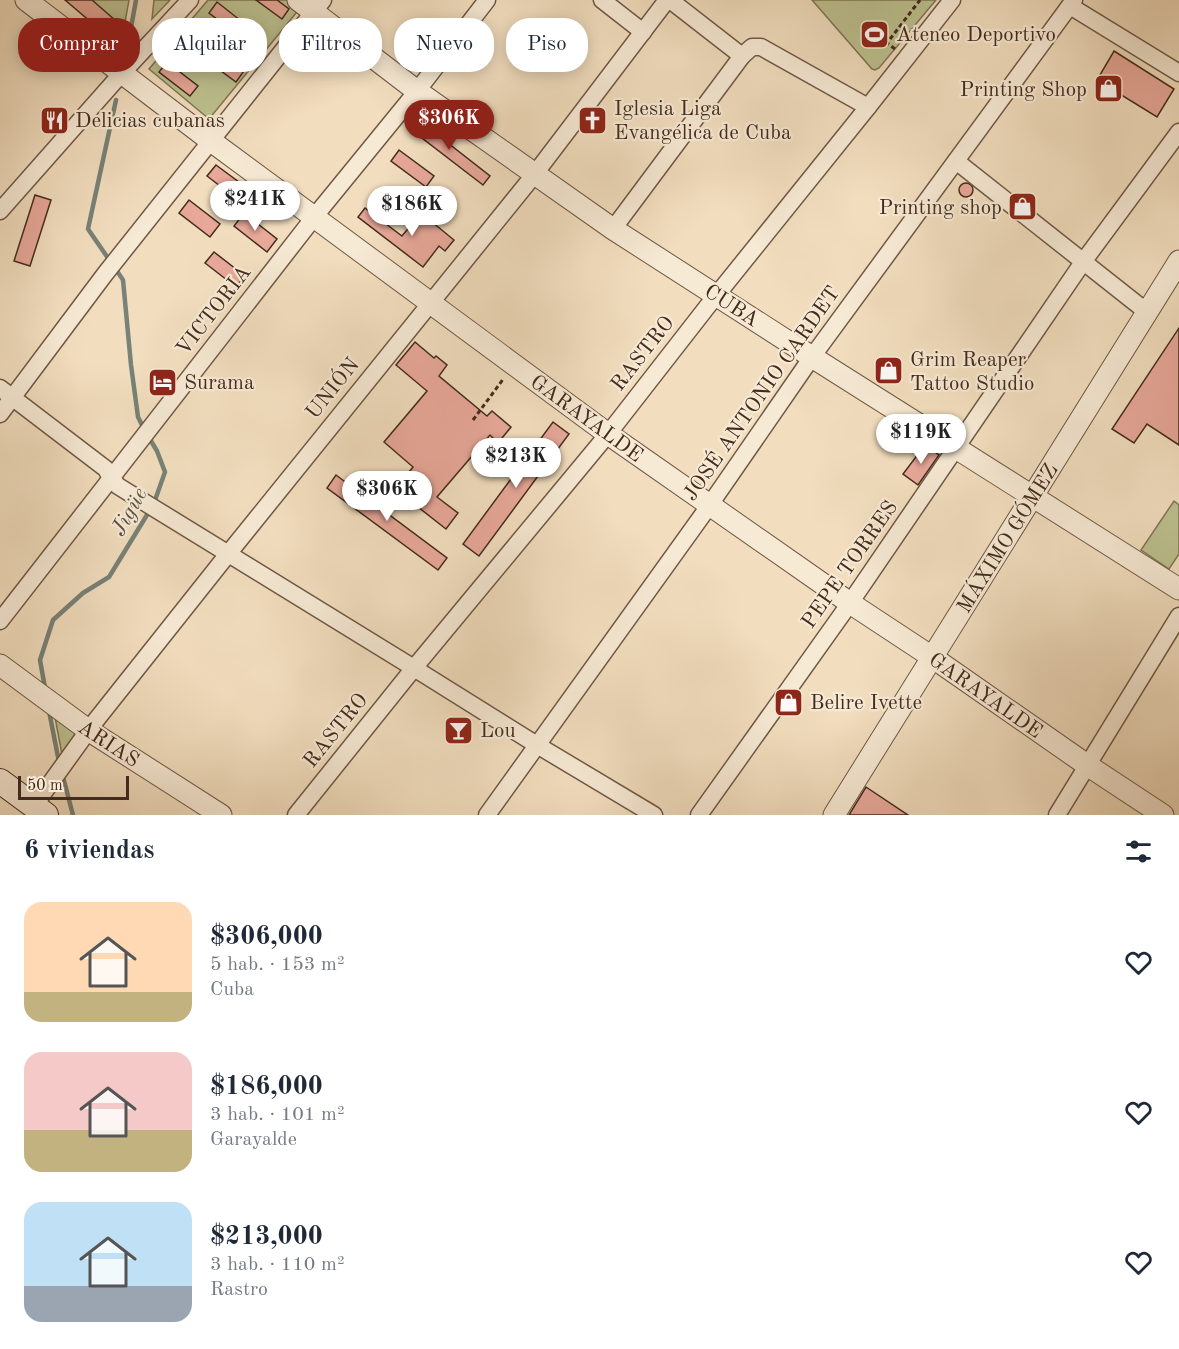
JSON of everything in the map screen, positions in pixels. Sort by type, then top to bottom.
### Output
[{"type":"main road","points":[[0,781],[40,810]]},
{"type":"street","name":"GARAYALDE","points":[[26,0],[314,218],[608,434],[850,603],[1163,815]]},
{"type":"street","points":[[0,210],[190,0]]},
{"type":"street","name":"VICTORIA","points":[[0,621],[138,442],[487,0]]},
{"type":"street","points":[[602,0],[643,32]]},
{"type":"street","points":[[669,0],[742,56]]},
{"type":"street","name":"UNIÓN","points":[[40,810],[48,785],[88,730],[534,175],[669,0]]},
{"type":"street","name":"RASTRO","points":[[296,815],[414,668],[608,434],[952,0]]},
{"type":"street","points":[[1072,3],[1179,73]]},
{"type":"street","name":"JOSÉ ANTONIO CARDET","points":[[488,815],[709,506],[812,357],[1072,3]]},
{"type":"street","points":[[0,414],[6,393],[120,256],[211,141],[312,4]]},
{"type":"street","name":"CUBA","points":[[312,4],[417,91],[613,229],[1179,589]]},
{"type":"street","points":[[613,229],[742,56],[752,47],[761,47],[868,107]]},
{"type":"street","name":"PEPE TORRES","points":[[699,815],[850,603],[1083,262],[1179,132]]},
{"type":"street","points":[[956,161],[1147,312]]},
{"type":"street","name":"MÁXIMO GÓMEZ","points":[[834,815],[1147,312],[1173,284],[1179,261]]},
{"type":"street","points":[[6,393],[106,469],[118,486],[654,815]]},
{"type":"street","points":[[1057,815],[1179,616]]},
{"type":"street","name":"ARIAS","points":[[0,665],[88,730],[221,815]]},
{"type":"path","points":[[906,58],[887,43],[920,0]]},
{"type":"path","points":[[473,420],[515,365]]},
{"type":"green space","points":[[91,0],[129,0],[126,18],[112,18]]},
{"type":"green space","points":[[154,0],[170,0],[153,18]]},
{"type":"green space","points":[[208,0],[291,0],[301,7],[292,18],[279,18],[279,34],[267,48],[267,18],[193,18]]},
{"type":"green space","name":"Ateneo Deportivo","points":[[812,0],[936,0],[875,70]]},
{"type":"green space","points":[[153,72],[248,72],[209,119]]},
{"type":"green space","points":[[1174,501],[1179,505],[1179,554],[1169,569],[1141,550]]},
{"type":"green space","points":[[54,712],[83,732],[63,760]]},
{"type":"building","points":[[65,0],[92,0],[113,18],[86,18]]},
{"type":"building","points":[[256,0],[277,0],[289,9],[281,18]]},
{"type":"building","points":[[217,2],[237,18],[216,18],[209,13]]},
{"type":"building","points":[[1114,51],[1174,89],[1157,117],[1097,80]]},
{"type":"building","points":[[159,72],[180,72],[198,86],[190,96]]},
{"type":"building","points":[[222,72],[243,72],[236,82]]},
{"type":"building","points":[[416,118],[490,176],[483,185],[409,128]]},
{"type":"building","points":[[399,150],[434,176],[426,187],[391,161]]},
{"type":"building","points":[[216,165],[251,191],[242,203],[207,176]]},
{"type":"building","points":[[966,183],[971,185],[973,190],[971,195],[966,197],[961,195],[959,190],[961,185]]},
{"type":"building","points":[[35,195],[51,200],[30,266],[14,261]]},
{"type":"building","points":[[189,200],[220,224],[210,237],[179,213]]},
{"type":"building","points":[[365,208],[402,236],[421,213],[454,240],[445,251],[439,246],[423,267],[358,217]]},
{"type":"building","points":[[244,213],[277,239],[267,252],[234,226]]},
{"type":"building","points":[[214,252],[245,276],[236,287],[205,263]]},
{"type":"building","points":[[1179,328],[1179,445],[1147,424],[1134,443],[1112,429]]},
{"type":"building","points":[[415,342],[434,358],[436,356],[447,365],[439,376],[487,416],[492,411],[511,427],[498,443],[490,435],[437,497],[458,513],[446,529],[395,489],[413,467],[384,442],[427,391],[396,365]]},
{"type":"building","points":[[553,422],[569,434],[479,556],[463,544]]},
{"type":"building","points":[[925,445],[939,455],[918,485],[903,474]]},
{"type":"building","points":[[336,475],[447,558],[438,570],[327,488]]},
{"type":"building","points":[[866,787],[908,815],[849,815]]},
{"type":"waterway","name":"Jigüe","points":[[133,18],[136,0]]},
{"type":"waterway","name":"Jigüe","points":[[110,261],[88,229],[116,100]]},
{"type":"waterway","name":"Jigüe","points":[[115,268],[123,280],[138,417],[144,429]]},
{"type":"waterway","name":"Jigüe","points":[[148,436],[165,472],[154,503]]},
{"type":"waterway","name":"Jigüe","points":[[45,688],[40,660],[53,620],[83,593],[109,577],[150,510]]},
{"type":"waterway","name":"Jigüe","points":[[49,711],[59,762]]},
{"type":"waterway","name":"Jigüe","points":[[62,773],[73,815]]},
{"type":"place","name":"Ateneo Deportivo","points":[[875,34]]},
{"type":"place","name":"Printing Shop","points":[[1108,89]]},
{"type":"place","name":"Delicias cubanas","points":[[54,120]]},
{"type":"place","name":"Iglesia Liga Evangélica de Cuba","points":[[593,120]]},
{"type":"place","name":"Printing shop","points":[[1023,207]]},
{"type":"place","name":"Grim Reaper Tattoo Studio","points":[[889,371]]},
{"type":"place","name":"Surama","points":[[163,382]]},
{"type":"place","name":"Belire Ivette","points":[[789,702]]},
{"type":"place","name":"Lou","points":[[459,730]]}]
